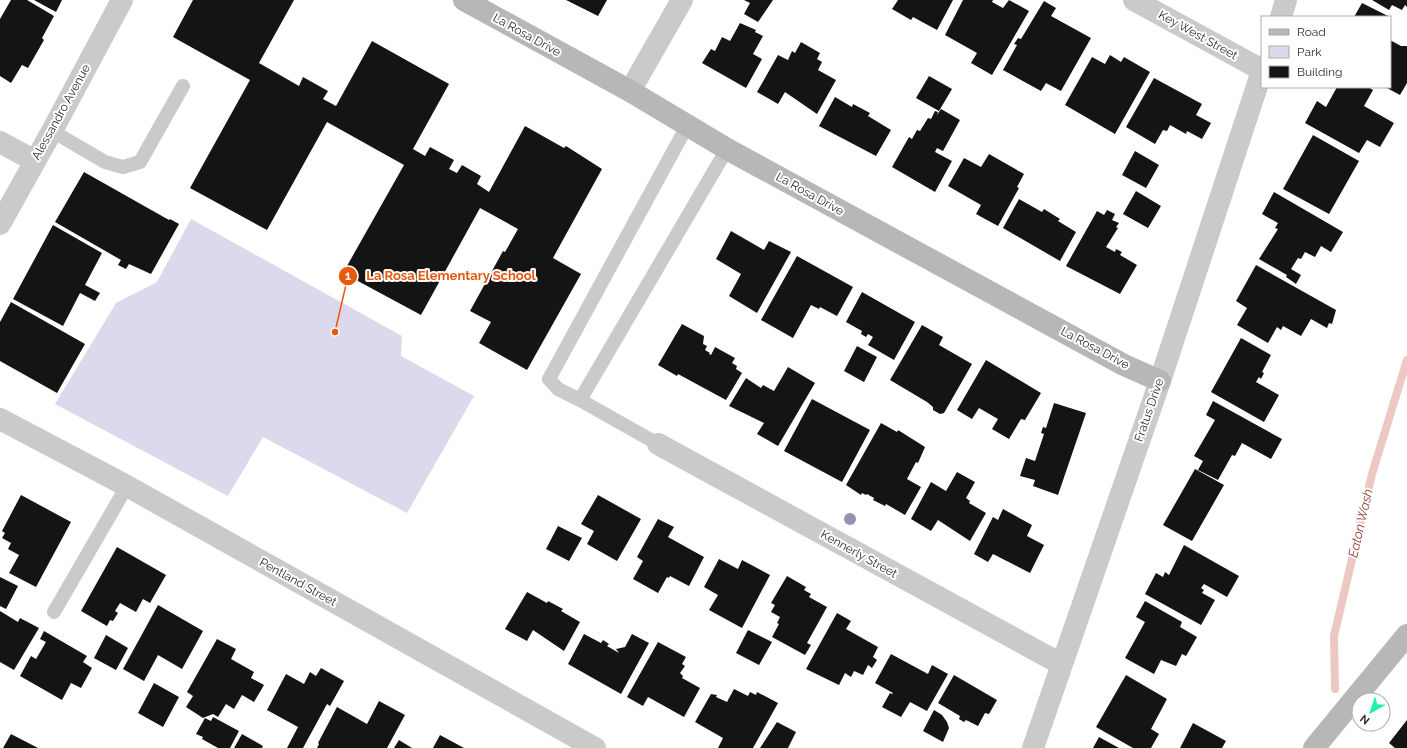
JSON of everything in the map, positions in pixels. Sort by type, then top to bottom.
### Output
[{"type":"street","name":"Alessandro Avenue","points":[[0,224],[122,0]]},
{"type":"street","name":"La Rosa Drive","points":[[464,0],[630,91],[727,149],[1124,365],[1160,381]]},
{"type":"street","points":[[630,91],[682,0]]},
{"type":"street","name":"Key West Street","points":[[1134,0],[1261,70]]},
{"type":"street","points":[[1281,16],[1286,0]]},
{"type":"street","name":"Fratus Drive","points":[[1033,748],[1160,381],[1261,74]]},
{"type":"street","points":[[0,142],[35,161]]},
{"type":"street","name":"Pentland Street","points":[[0,419],[127,486],[595,748]]},
{"type":"street","name":"Kennerly Street","points":[[658,444],[1061,664]]},
{"type":"street","points":[[1314,748],[1407,636]]},
{"type":"lane","points":[[52,131],[104,162],[123,167],[140,162],[183,86]]},
{"type":"lane","points":[[658,444],[558,389],[549,378],[687,126]]},
{"type":"lane","points":[[580,400],[727,149]]},
{"type":"lane","points":[[54,612],[127,486]]},
{"type":"green space","points":[[191,219],[402,336],[401,356],[474,396],[407,513],[263,437],[228,496],[55,404],[116,303],[157,282]]},
{"type":"building","points":[[11,0],[27,0],[54,16],[42,38],[44,40],[28,68],[22,65],[11,83],[0,76],[0,19]]},
{"type":"building","points":[[34,0],[62,0],[56,12]]},
{"type":"building","points":[[193,0],[294,0],[259,63],[299,86],[303,77],[328,91],[323,99],[336,106],[372,41],[449,84],[413,149],[425,156],[430,147],[454,160],[449,169],[457,173],[462,165],[481,176],[477,184],[489,192],[525,126],[564,148],[566,146],[602,169],[553,258],[581,274],[527,370],[479,343],[491,322],[470,311],[503,251],[505,252],[518,229],[480,208],[421,315],[343,273],[404,165],[327,122],[267,230],[190,188],[250,80],[173,37]]},
{"type":"building","points":[[566,0],[607,0],[598,16]]},
{"type":"building","points":[[744,0],[773,0],[758,22],[744,14],[750,3]]},
{"type":"building","points":[[898,0],[953,0],[937,30],[913,17],[911,20],[892,9]]},
{"type":"building","points":[[963,0],[993,0],[992,2],[1003,8],[1009,0],[1029,11],[992,75],[971,63],[977,53],[945,35]]},
{"type":"building","points":[[1372,0],[1407,0],[1407,7],[1405,5],[1402,10],[1392,5],[1389,10]]},
{"type":"building","points":[[1044,1],[1056,8],[1051,16],[1091,38],[1061,91],[1046,83],[1041,91],[1003,70],[1017,45],[1014,44],[1018,38],[1021,39]]},
{"type":"building","points":[[1362,3],[1388,16],[1355,16]]},
{"type":"building","points":[[740,23],[756,30],[755,32],[763,36],[753,54],[762,59],[746,88],[702,63],[711,49],[715,51],[722,37],[730,41]]},
{"type":"building","points":[[1391,41],[1401,46],[1407,46],[1407,83],[1400,95],[1387,88],[1391,88]]},
{"type":"building","points":[[801,42],[820,53],[817,59],[822,62],[818,70],[836,80],[817,114],[785,92],[778,104],[757,92],[778,55],[788,60],[792,51],[795,53]]},
{"type":"building","points":[[1110,55],[1121,62],[1124,57],[1150,72],[1115,134],[1065,105],[1092,57],[1105,64]]},
{"type":"building","points":[[929,76],[952,89],[939,111],[916,98]]},
{"type":"building","points":[[1154,78],[1202,104],[1196,115],[1211,123],[1202,139],[1187,131],[1186,134],[1170,125],[1167,131],[1163,130],[1155,144],[1126,127]]},
{"type":"building","points":[[1336,88],[1370,88],[1373,90],[1364,106],[1394,123],[1380,147],[1367,140],[1359,153],[1305,123],[1317,101],[1326,107]]},
{"type":"building","points":[[835,97],[852,107],[853,104],[870,113],[868,116],[891,130],[876,156],[819,126]]},
{"type":"building","points":[[941,109],[960,120],[943,151],[937,148],[935,152],[952,161],[935,192],[892,167],[909,137],[912,139],[917,130],[920,131],[928,118],[931,119],[935,111],[938,112],[937,115]]},
{"type":"building","points":[[1313,135],[1359,161],[1329,214],[1283,189]]},
{"type":"building","points":[[1135,151],[1159,165],[1146,188],[1122,175]]},
{"type":"building","points":[[989,154],[1024,174],[1017,187],[1019,188],[998,226],[976,214],[981,205],[948,186],[964,158],[981,167]]},
{"type":"building","points":[[84,172],[169,220],[170,219],[179,224],[151,274],[129,264],[126,269],[118,265],[121,260],[55,222]]},
{"type":"building","points":[[1136,191],[1161,206],[1148,228],[1123,214]]},
{"type":"building","points":[[1274,192],[1343,232],[1331,252],[1321,246],[1315,257],[1305,252],[1301,259],[1298,258],[1291,269],[1301,275],[1296,284],[1286,277],[1287,275],[1259,259],[1278,229],[1275,228],[1278,223],[1262,214]]},
{"type":"building","points":[[1019,199],[1042,212],[1044,209],[1060,219],[1058,221],[1076,232],[1060,261],[1003,228]]},
{"type":"building","points":[[1107,210],[1115,214],[1112,220],[1119,223],[1116,227],[1118,228],[1106,247],[1115,252],[1116,249],[1122,252],[1120,255],[1137,265],[1120,294],[1066,266],[1097,211],[1104,215]]},
{"type":"building","points":[[53,225],[102,253],[85,285],[100,293],[95,301],[80,293],[63,326],[13,299]]},
{"type":"building","points":[[731,231],[764,250],[769,241],[791,252],[757,313],[729,296],[741,274],[716,259]]},
{"type":"building","points":[[797,256],[853,287],[837,316],[820,307],[819,309],[811,305],[793,338],[761,320]]},
{"type":"building","points":[[1256,265],[1336,310],[1332,324],[1329,323],[1327,328],[1311,319],[1301,336],[1283,326],[1281,330],[1277,327],[1268,343],[1237,325],[1247,308],[1236,301]]},
{"type":"building","points":[[862,292],[915,322],[894,360],[868,345],[873,337],[868,334],[866,337],[861,334],[862,331],[846,322]]},
{"type":"building","points":[[11,302],[85,344],[57,393],[0,361],[0,322]]},
{"type":"building","points":[[682,324],[704,336],[703,344],[707,346],[705,350],[710,353],[709,354],[711,355],[715,347],[735,358],[732,363],[737,366],[736,369],[742,373],[726,400],[658,365]]},
{"type":"building","points":[[922,325],[943,337],[939,345],[972,364],[944,413],[940,414],[933,410],[933,407],[927,402],[890,380]]},
{"type":"building","points":[[1241,338],[1271,355],[1262,372],[1264,373],[1261,379],[1259,377],[1256,382],[1279,395],[1264,422],[1211,392]]},
{"type":"building","points":[[857,346],[877,357],[864,382],[844,371]]},
{"type":"building","points":[[986,360],[1041,393],[1025,420],[1021,419],[1009,439],[992,429],[998,419],[979,408],[972,419],[957,410]]},
{"type":"building","points":[[788,367],[815,383],[778,446],[757,434],[764,423],[729,406],[746,378],[761,388],[763,385],[774,391]]},
{"type":"building","points":[[812,399],[870,430],[842,482],[784,451]]},
{"type":"building","points":[[1213,401],[1282,439],[1271,459],[1242,443],[1235,456],[1232,455],[1218,480],[1198,470],[1203,461],[1194,456],[1215,420],[1206,415]]},
{"type":"building","points":[[1054,403],[1086,413],[1058,495],[1033,486],[1035,480],[1020,476],[1026,458],[1035,461],[1044,434],[1041,433],[1043,427],[1046,428]]},
{"type":"building","points":[[881,423],[897,432],[898,430],[925,447],[918,463],[916,462],[907,479],[921,487],[905,515],[886,504],[885,506],[873,500],[874,498],[867,494],[862,493],[861,495],[846,485]]},
{"type":"building","points":[[1195,469],[1224,485],[1192,541],[1163,525]]},
{"type":"building","points":[[957,472],[975,482],[966,498],[970,501],[969,503],[986,513],[970,541],[938,520],[931,531],[911,519],[931,482],[946,491]]},
{"type":"building","points":[[21,495],[71,522],[36,587],[9,573],[19,555],[8,549],[11,543],[2,538],[5,533],[2,531]]},
{"type":"building","points":[[598,495],[641,519],[617,561],[587,544],[594,531],[581,524]]},
{"type":"building","points":[[1003,509],[1032,525],[1027,536],[1044,545],[1030,573],[993,554],[988,562],[974,554],[993,517],[998,520]]},
{"type":"building","points":[[658,519],[674,527],[668,537],[704,557],[689,586],[670,576],[669,578],[667,577],[658,593],[633,579],[643,561],[637,557]]},
{"type":"building","points":[[558,526],[582,538],[569,561],[546,549]]},
{"type":"building","points":[[1184,545],[1239,576],[1227,597],[1204,584],[1201,588],[1204,590],[1202,593],[1215,600],[1201,625],[1145,594],[1156,573],[1163,577],[1165,572],[1169,575]]},
{"type":"building","points":[[117,547],[166,575],[150,603],[143,599],[136,612],[120,603],[115,611],[118,613],[113,621],[110,620],[107,626],[81,611]]},
{"type":"building","points":[[719,559],[738,569],[742,560],[770,575],[742,628],[709,610],[718,595],[704,587]]},
{"type":"building","points":[[787,576],[806,587],[804,590],[811,594],[809,597],[827,607],[807,643],[811,645],[805,655],[772,637],[779,624],[777,623],[780,617],[771,612],[775,605],[771,603]]},
{"type":"building","points":[[0,577],[18,586],[6,609],[0,606]]},
{"type":"building","points":[[527,592],[547,603],[548,601],[563,609],[561,611],[580,622],[564,651],[533,630],[527,641],[505,629]]},
{"type":"building","points":[[1145,601],[1182,622],[1180,627],[1197,637],[1186,656],[1182,654],[1176,666],[1161,660],[1154,674],[1125,658],[1145,622],[1136,617]]},
{"type":"building","points":[[158,605],[203,631],[182,669],[158,655],[144,681],[123,669]]},
{"type":"building","points":[[0,611],[18,622],[20,618],[39,628],[14,670],[0,662]]},
{"type":"building","points":[[837,613],[851,621],[846,629],[878,647],[873,657],[877,660],[872,668],[868,665],[863,675],[854,671],[851,677],[845,673],[839,685],[806,669]]},
{"type":"building","points":[[748,630],[772,642],[759,665],[736,653]]},
{"type":"building","points":[[44,631],[87,656],[83,662],[92,668],[81,688],[71,683],[62,700],[20,676],[31,656],[36,659],[46,642],[40,639]]},
{"type":"building","points":[[584,634],[601,643],[603,640],[609,644],[607,646],[619,653],[616,649],[625,647],[632,634],[649,643],[621,694],[568,664]]},
{"type":"building","points":[[106,635],[128,648],[116,670],[94,658]]},
{"type":"building","points":[[217,639],[236,649],[231,659],[254,672],[251,678],[264,685],[254,702],[242,695],[234,709],[226,704],[218,717],[213,714],[203,718],[186,707],[193,696],[187,692]]},
{"type":"building","points":[[658,642],[686,657],[682,664],[685,666],[680,673],[683,676],[682,678],[700,688],[684,717],[648,697],[643,706],[627,697]]},
{"type":"building","points":[[891,654],[928,674],[932,665],[948,674],[927,711],[910,702],[901,717],[882,707],[890,693],[893,693],[875,683]]},
{"type":"building","points":[[321,668],[344,681],[330,706],[327,704],[303,748],[287,748],[298,727],[267,710],[286,674],[304,684],[310,672],[316,676]]},
{"type":"building","points":[[954,675],[997,700],[989,714],[985,713],[978,726],[966,720],[964,722],[959,719],[960,716],[938,703]]},
{"type":"building","points":[[1126,675],[1167,699],[1151,729],[1159,734],[1151,748],[1133,748],[1096,727]]},
{"type":"building","points":[[154,683],[179,697],[163,727],[138,713]]},
{"type":"building","points":[[734,689],[748,696],[750,692],[756,695],[757,692],[778,703],[753,748],[718,748],[723,738],[695,722],[711,694],[717,695],[716,697],[727,702]]},
{"type":"building","points":[[379,701],[405,715],[387,748],[317,748],[318,743],[337,707],[367,724]]},
{"type":"building","points":[[934,710],[942,715],[949,728],[943,742],[923,731]]},
{"type":"building","points":[[213,717],[239,731],[230,748],[218,748],[202,739],[203,737],[196,734],[205,718],[211,721]]},
{"type":"building","points":[[1407,720],[1407,748],[1395,748],[1389,743]]},
{"type":"building","points":[[777,722],[796,732],[788,748],[760,748]]},
{"type":"building","points":[[1193,723],[1226,741],[1222,748],[1180,748]]},
{"type":"building","points":[[11,734],[38,748],[3,748]]},
{"type":"building","points":[[242,734],[263,746],[262,748],[234,748]]},
{"type":"building","points":[[440,735],[464,748],[433,748]]},
{"type":"building","points":[[1099,737],[1119,748],[1093,748]]},
{"type":"building","points":[[399,740],[412,748],[394,748]]},
{"type":"waterway","name":"Eaton Wash","points":[[1335,689],[1334,636],[1372,474],[1407,360]]},
{"type":"place","name":"La Rosa Elementary School","points":[[335,332]]}]
